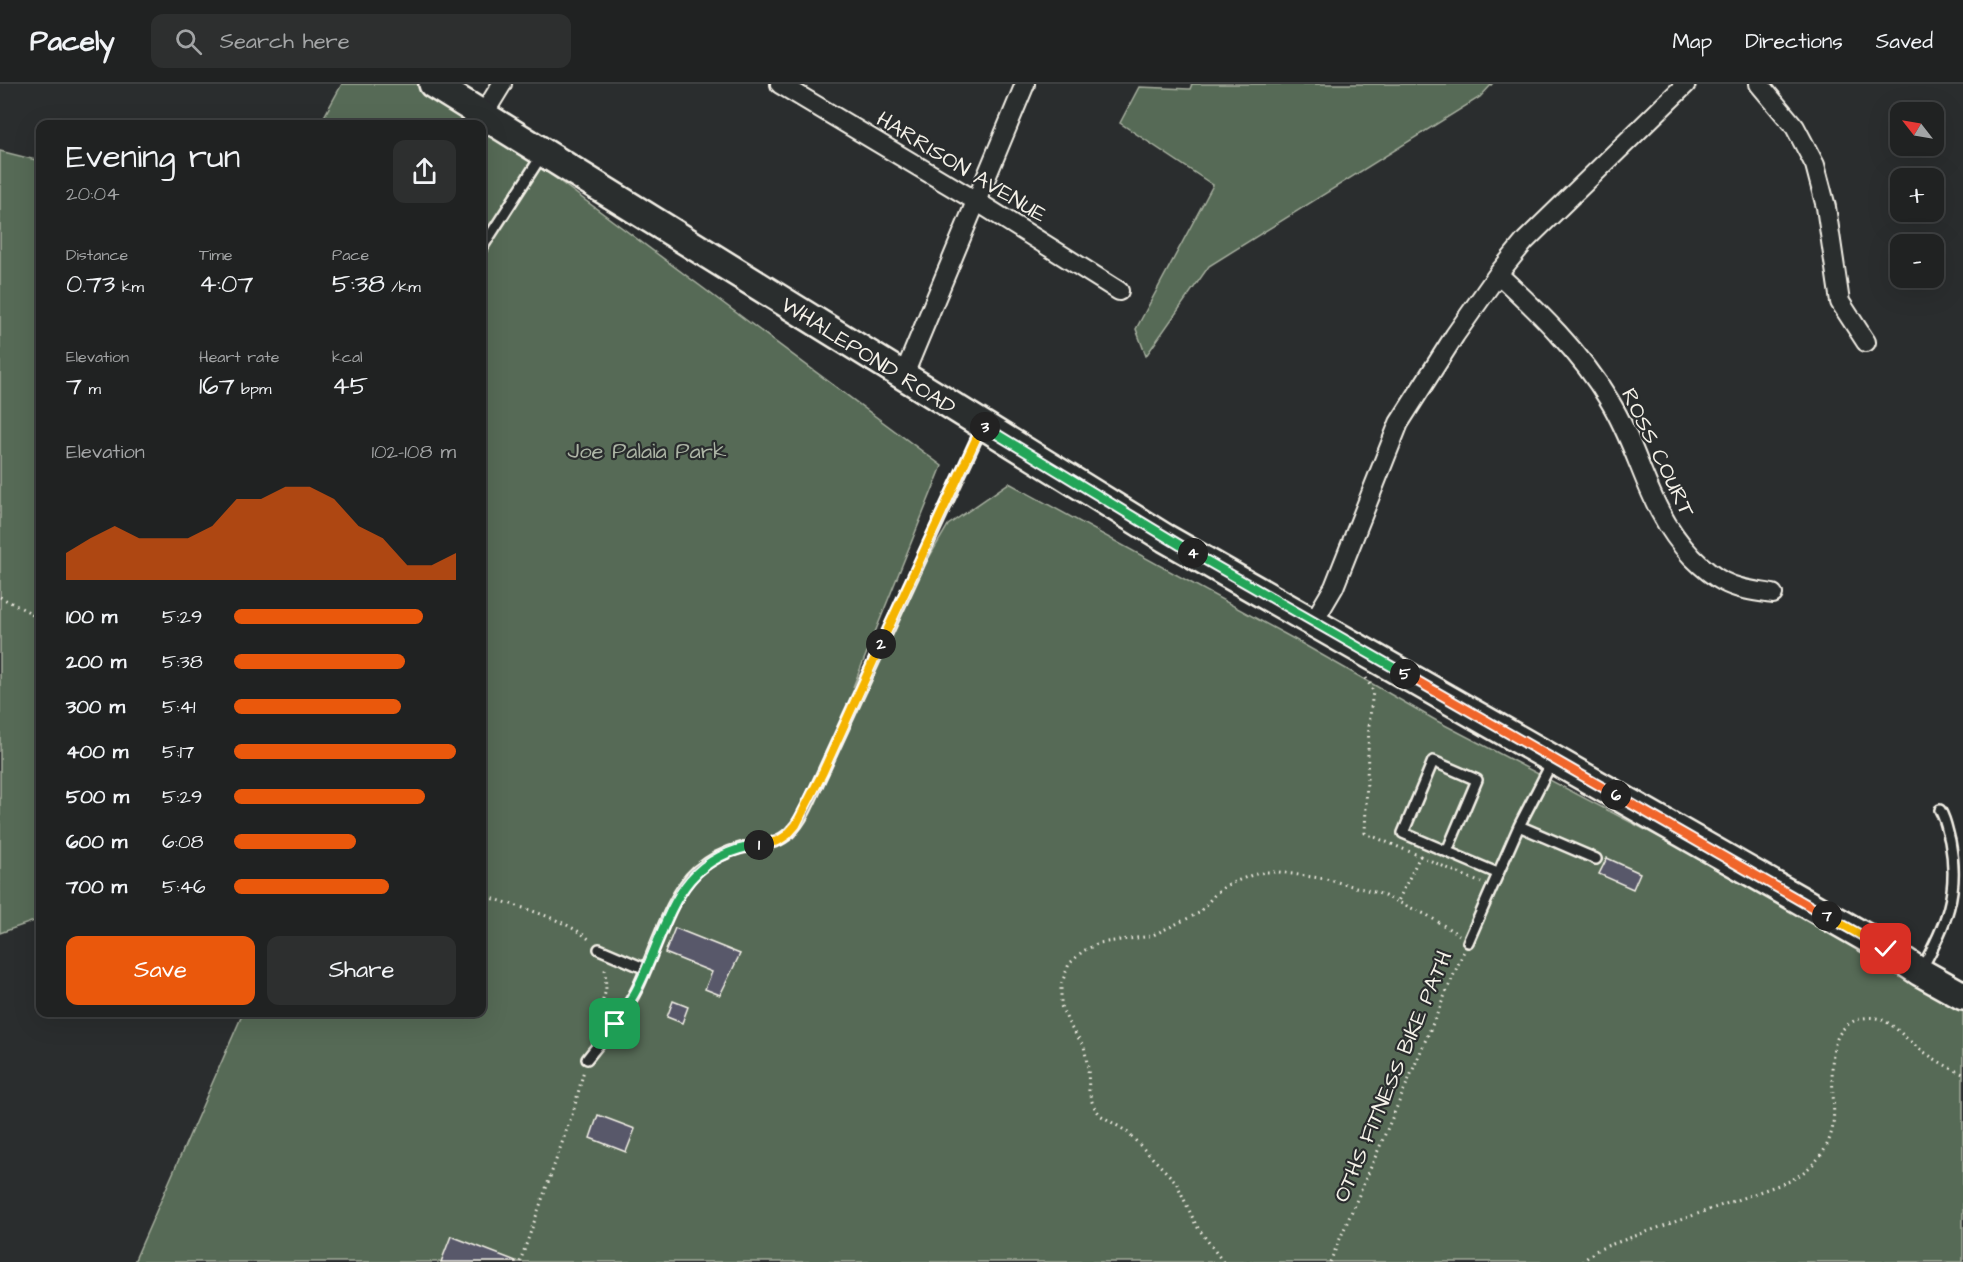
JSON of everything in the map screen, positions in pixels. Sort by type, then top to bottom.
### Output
[{"type":"street","name":"WHALEPOND ROAD","points":[[433,84],[1165,538],[1886,949],[1920,972],[1963,996]]},
{"type":"street","points":[[483,115],[502,84]]},
{"type":"street","name":"HARRISON AVENUE","points":[[780,84],[976,201],[1119,291]]},
{"type":"street","points":[[903,377],[1025,84]]},
{"type":"street","points":[[1314,621],[1334,587],[1399,423],[1455,335],[1498,274],[1525,241],[1686,84]]},
{"type":"street","points":[[1760,84],[1795,127],[1815,165],[1826,207],[1840,302],[1866,342]]},
{"type":"street","name":"ROSS COURT","points":[[1498,274],[1530,304],[1600,384],[1623,425],[1657,508],[1669,530],[1681,545],[1701,566],[1723,582],[1741,589],[1773,594]]},
{"type":"lane","points":[[486,242],[543,153]]},
{"type":"lane","points":[[587,1059],[615,1024],[631,999],[674,904],[695,872],[727,852],[778,841],[796,825],[822,774],[983,425]]},
{"type":"lane","points":[[1468,942],[1497,873],[1553,760]]},
{"type":"lane","points":[[1447,851],[1477,780],[1433,761],[1403,833],[1497,873]]},
{"type":"lane","points":[[1920,972],[1942,932],[1952,897],[1953,860],[1945,818],[1940,810]]},
{"type":"lane","points":[[1519,826],[1596,859]]},
{"type":"lane","points":[[599,949],[646,969]]},
{"type":"path","points":[[0,597],[36,618]]},
{"type":"path","points":[[1366,677],[1373,691],[1369,725],[1365,833],[1491,887]]},
{"type":"path","points":[[1398,901],[1420,856]]},
{"type":"path","name":"OTHS FITNESS BIKE PATH","points":[[1223,1262],[1196,1225],[1176,1182],[1126,1131],[1100,1115],[1093,1105],[1089,1092],[1084,1046],[1070,1026],[1061,1006],[1060,996],[1064,974],[1076,957],[1091,946],[1109,941],[1151,936],[1199,913],[1221,889],[1239,879],[1279,872],[1352,885],[1398,901],[1450,928],[1468,942],[1330,1262]]},
{"type":"path","points":[[486,895],[552,919],[582,934],[599,949],[606,968],[606,990],[574,1109],[520,1262]]},
{"type":"path","points":[[1582,1262],[1595,1251],[1607,1246],[1790,1181],[1811,1168],[1826,1148],[1834,1125],[1833,1045],[1842,1030],[1856,1020],[1873,1017],[1890,1024],[1925,1053],[1963,1074]]},
{"type":"green space","points":[[342,84],[429,84],[477,120],[322,120]]},
{"type":"green space","points":[[1192,84],[1492,84],[1480,97],[1209,266],[1146,356],[1136,329],[1213,185],[1120,123],[1139,87],[1190,89]]},
{"type":"green space","name":"Joe Palaia Park","points":[[486,126],[942,466],[853,687],[948,525],[1009,483],[1294,639],[1437,721],[1963,996],[1963,1262],[134,1262],[241,1017],[486,1017]]},
{"type":"green space","points":[[0,151],[36,160],[36,920],[0,933]]},
{"type":"building","points":[[1607,858],[1640,873],[1633,889],[1599,874]]},
{"type":"building","points":[[675,928],[740,954],[720,995],[705,989],[712,972],[665,953]]},
{"type":"building","points":[[673,1001],[688,1007],[682,1023],[667,1017]]},
{"type":"building","points":[[598,1115],[635,1129],[626,1152],[590,1138]]},
{"type":"building","points":[[451,1236],[516,1261],[516,1262],[441,1262]]},
{"type":"route","points":[[615,1024],[637,991],[674,904],[695,872],[727,852],[778,841],[796,825],[822,774],[983,425],[1165,538],[1886,949]]}]
